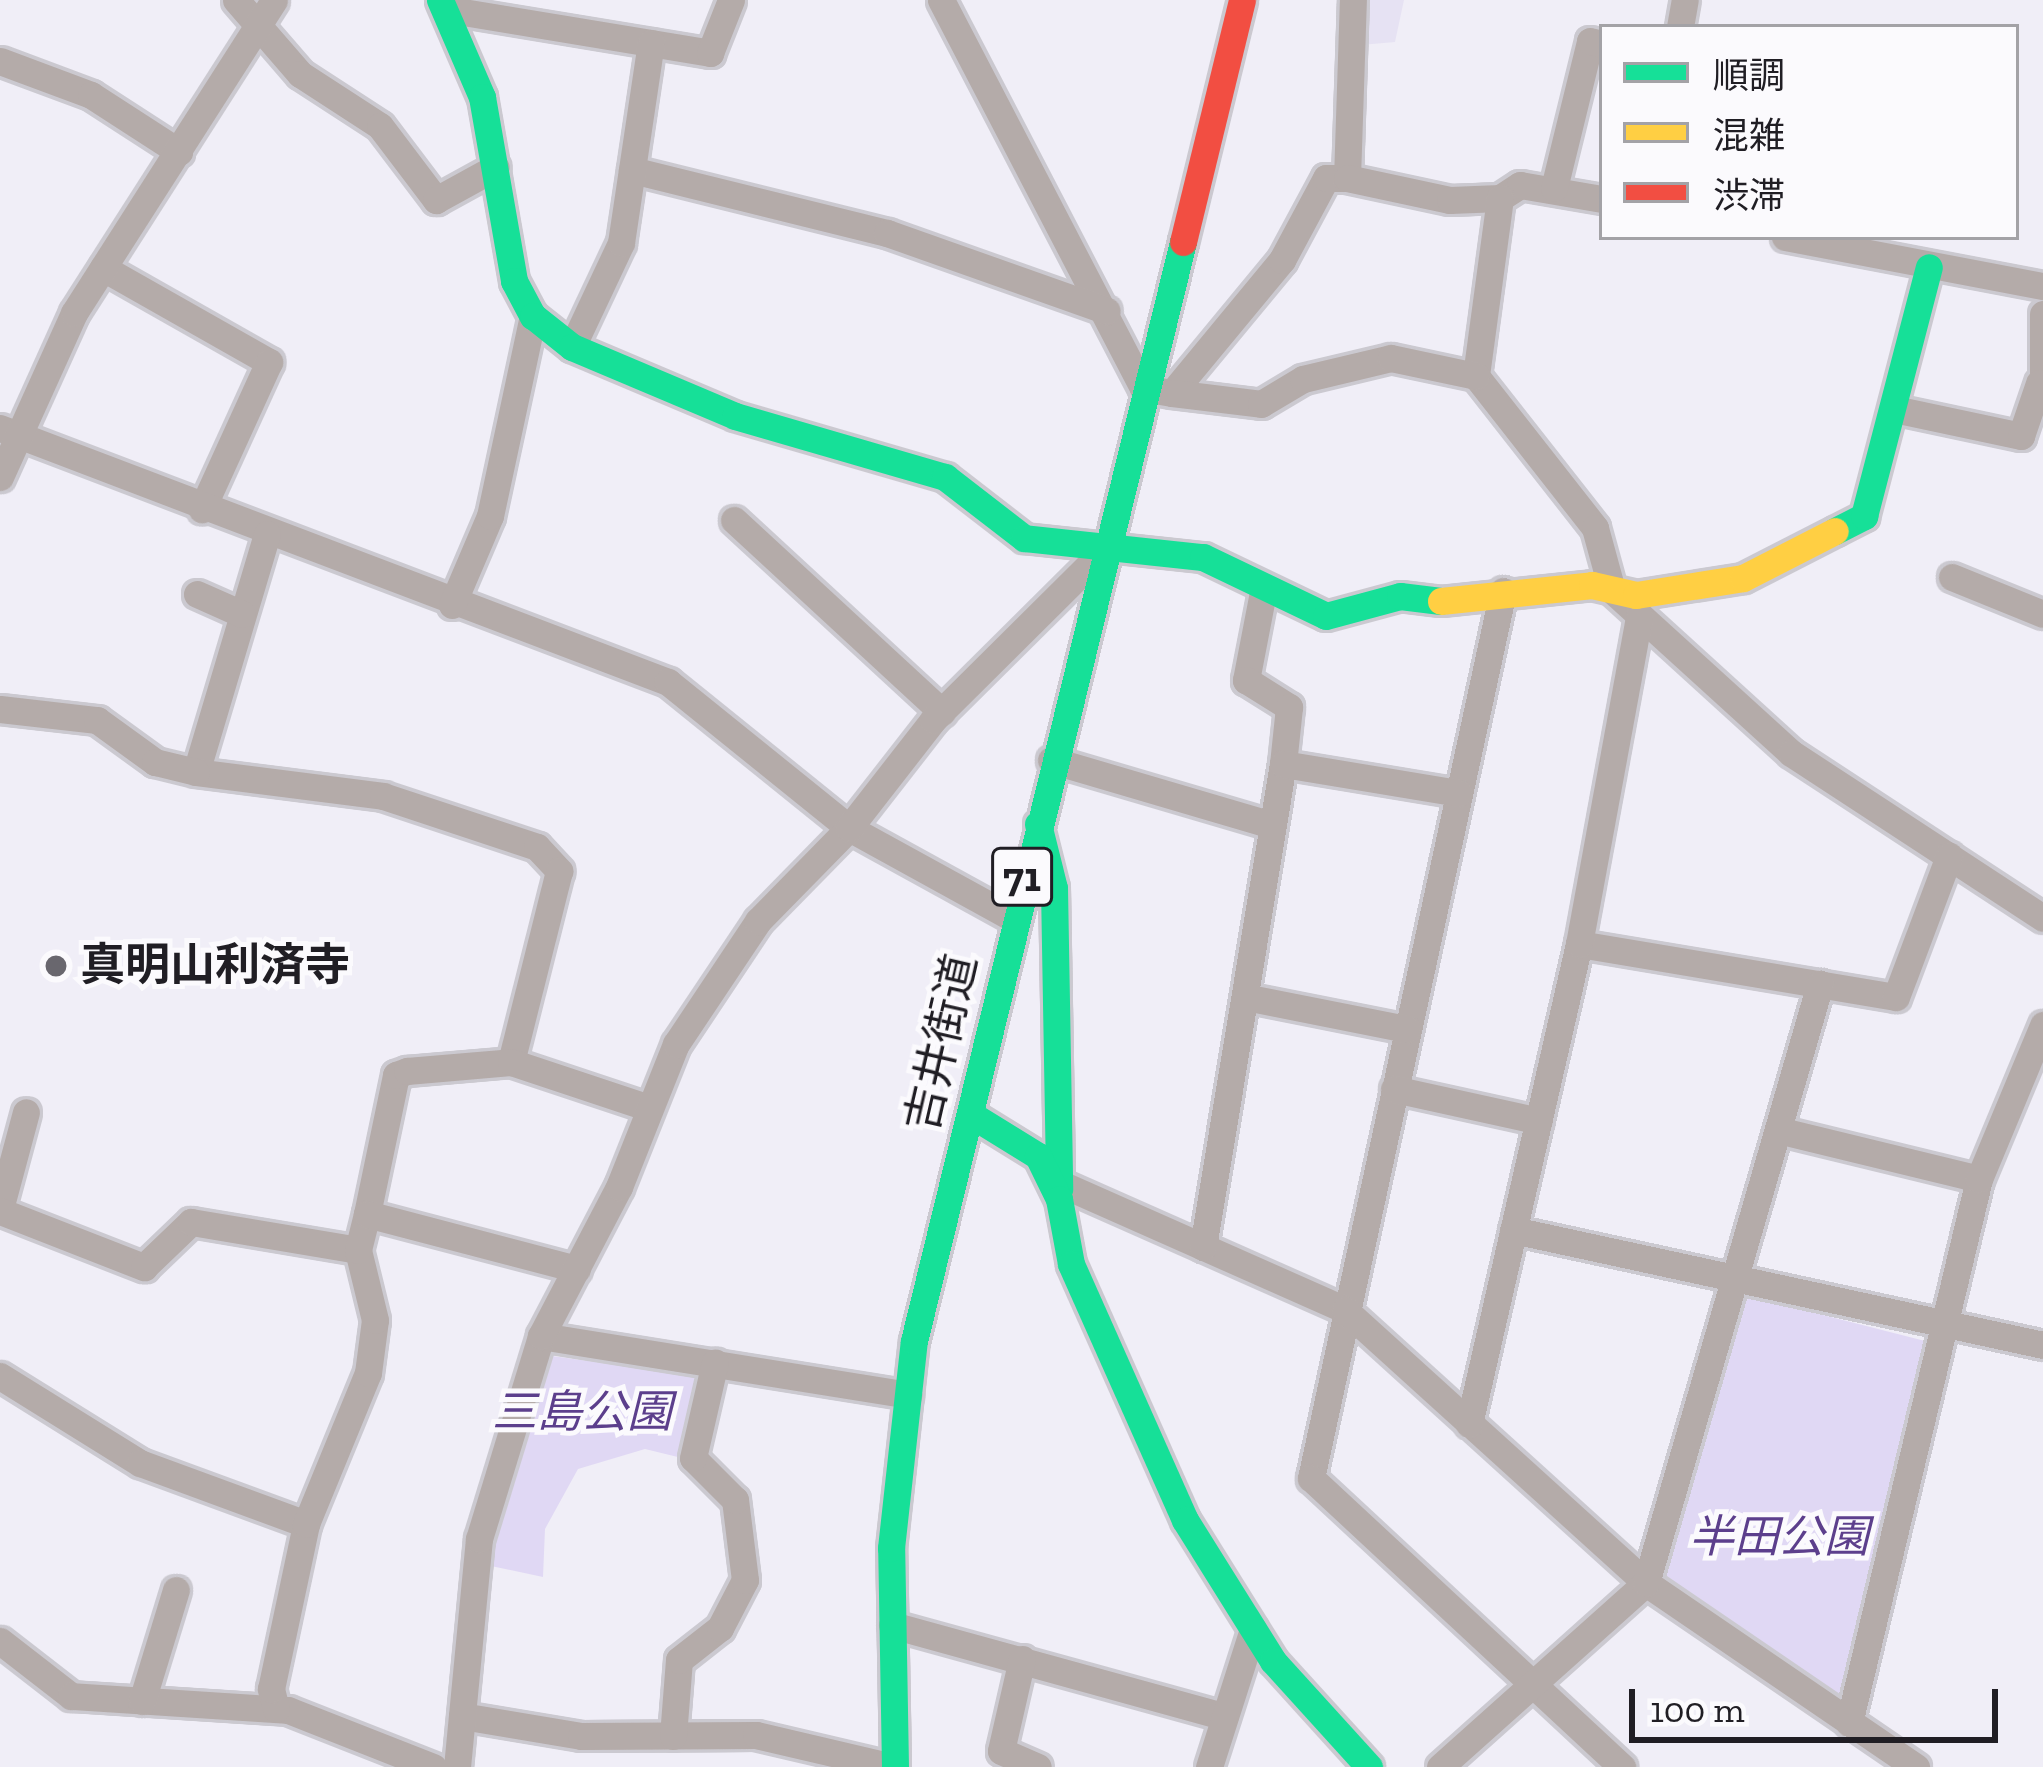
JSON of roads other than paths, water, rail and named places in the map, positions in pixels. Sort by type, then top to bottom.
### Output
[{"type":"street","points":[[236,0],[268,11],[300,74],[380,126],[436,200],[496,167]]},
{"type":"street","points":[[558,28],[570,0]]},
{"type":"street","points":[[443,4],[710,52],[731,0]]},
{"type":"street","points":[[941,0],[1107,311],[1143,388],[1261,404],[1304,379],[1391,358],[1476,376],[1594,528],[1612,590],[1791,753],[2043,918]]},
{"type":"street","name":"吉井街道","points":[[893,1767],[892,1625],[908,1395],[1036,819],[1242,0]]},
{"type":"street","points":[[1347,178],[1353,0]]},
{"type":"street","points":[[443,4],[482,97],[514,280],[533,316],[572,347],[735,416],[945,477],[1024,538],[1102,552],[1140,547],[1203,557],[1263,592],[1326,616],[1400,596],[1462,604],[1503,591],[1612,590],[1636,595],[1743,578],[1864,516],[1929,267]]},
{"type":"street","points":[[0,477],[7,431],[103,268],[268,11]]},
{"type":"street","points":[[1554,188],[1591,41],[1599,43]]},
{"type":"street","points":[[572,347],[621,243],[651,43]]},
{"type":"street","points":[[0,61],[91,95],[179,152]]},
{"type":"street","points":[[632,170],[886,233],[1107,311]]},
{"type":"street","points":[[1172,393],[1282,260],[1326,178],[1347,178],[1450,200],[1501,197],[1520,185],[1599,199]]},
{"type":"street","points":[[1476,376],[1501,197]]},
{"type":"street","points":[[1815,240],[1894,248],[1929,267],[2043,286]]},
{"type":"street","points":[[103,268],[269,362],[202,509]]},
{"type":"street","points":[[1894,409],[2021,436],[2041,384],[2043,314]]},
{"type":"street","points":[[452,605],[490,515],[533,316]]},
{"type":"street","points":[[7,431],[267,535],[668,682],[849,828],[1013,918]]},
{"type":"street","points":[[734,520],[942,712]]},
{"type":"street","points":[[196,772],[267,535]]},
{"type":"street","points":[[457,1767],[479,1539],[541,1336],[577,1269],[676,1044],[758,921],[849,828],[942,712],[1102,552]]},
{"type":"street","points":[[1952,577],[2043,614]]},
{"type":"street","points":[[1503,591],[1311,1478],[1622,1767]]},
{"type":"street","points":[[1203,1247],[1289,707],[1246,680],[1263,592]]},
{"type":"street","points":[[197,594],[242,614]]},
{"type":"street","points":[[1469,1424],[1579,944],[1640,616]]},
{"type":"street","points":[[0,709],[97,720],[155,763],[383,796],[537,847],[559,871],[511,1062]]},
{"type":"street","points":[[1051,760],[1272,825]]},
{"type":"street","points":[[1282,764],[1459,793]]},
{"type":"street","points":[[1036,819],[1054,888],[1059,1191],[1071,1264],[1185,1520],[1253,1629],[1369,1767]]},
{"type":"street","points":[[1579,944],[1895,997],[1948,856]]},
{"type":"street","points":[[1440,1767],[1646,1583],[1820,985]]},
{"type":"street","points":[[1245,997],[1407,1029]]},
{"type":"street","points":[[1849,1723],[1979,1179],[2043,1025]]},
{"type":"street","points":[[276,1709],[271,1689],[306,1524],[368,1372],[374,1320],[358,1250],[396,1076],[471,1059],[511,1062],[649,1108]]},
{"type":"street","points":[[1394,1089],[1539,1121]]},
{"type":"street","points":[[26,1112],[0,1210],[144,1267],[190,1222],[358,1250]]},
{"type":"street","points":[[970,1114],[1037,1156],[1059,1191],[1203,1247],[1345,1310],[1646,1583],[1916,1767]]},
{"type":"street","points":[[1778,1130],[1979,1179]]},
{"type":"street","points":[[367,1214],[577,1269]]},
{"type":"street","points":[[1514,1230],[2043,1346]]},
{"type":"street","points":[[541,1336],[908,1395]]},
{"type":"street","points":[[673,1736],[679,1660],[720,1628],[745,1580],[735,1501],[692,1458],[715,1362]]},
{"type":"street","points":[[6,1388],[140,1463],[306,1524]]},
{"type":"street","points":[[142,1701],[176,1590]]},
{"type":"street","points":[[892,1625],[1225,1717]]},
{"type":"street","points":[[1209,1767],[1253,1629]]},
{"type":"street","points":[[0,1641],[49,1688],[142,1701],[276,1709],[433,1767]]},
{"type":"street","points":[[1022,1659],[1001,1751],[1038,1767]]},
{"type":"street","points":[[462,1716],[580,1736],[756,1735],[893,1767]]},
{"type":"place","name":"真明山利済寺","points":[[56,966]]},
{"type":"park label","name":"三島公園","points":[[582,1413]]},
{"type":"park label","name":"半田公園","points":[[1779,1538]]}]
